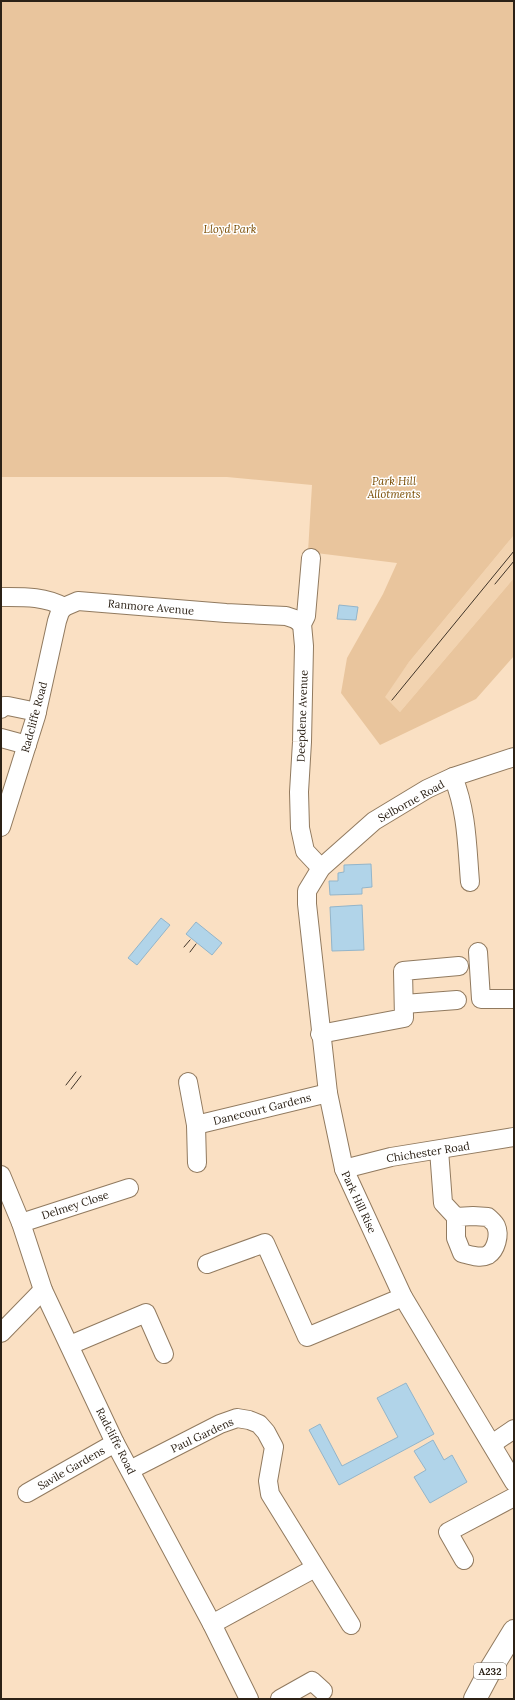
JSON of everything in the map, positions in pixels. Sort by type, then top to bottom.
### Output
[{"type":"highway","name":"A232","points":[[475,1699],[492,1667],[512,1638]]},
{"type":"street","name":"Deepdene Avenue","points":[[311,558],[306,616],[302,624],[304,646],[302,742],[299,792],[300,828],[304,851],[321,868]]},
{"type":"street","points":[[1,597],[35,597],[57,603],[64,607]]},
{"type":"street","name":"Ranmore Avenue","points":[[64,607],[78,601],[226,613],[286,616],[295,619],[302,624]]},
{"type":"street","name":"Radcliffe Road","points":[[1,827],[37,712],[56,625],[60,612],[64,607]]},
{"type":"street","points":[[1,709],[4,706],[8,706],[37,712]]},
{"type":"street","points":[[1,738],[27,745]]},
{"type":"street","name":"Selborne Road","points":[[321,868],[374,821],[427,789],[453,778],[514,757]]},
{"type":"street","points":[[453,778],[463,803],[470,882]]},
{"type":"street","name":"Park Hill Rise","points":[[321,868],[307,891],[306,904],[320,1034],[328,1092],[344,1169],[404,1296],[514,1482]]},
{"type":"street","points":[[478,952],[480,999],[514,998]]},
{"type":"street","points":[[320,1034],[404,1018],[402,971],[459,966]]},
{"type":"street","points":[[404,1004],[457,1000]]},
{"type":"street","points":[[188,1082],[196,1125],[197,1163]]},
{"type":"street","name":"Danecourt Gardens","points":[[196,1125],[328,1092]]},
{"type":"street","name":"Chichester Road","points":[[344,1169],[392,1157],[514,1137]]},
{"type":"street","points":[[439,1150],[443,1202],[456,1217]]},
{"type":"street","name":"Radcliffe Road","points":[[1,1175],[21,1223],[42,1290],[70,1345],[115,1443],[212,1624],[249,1699]]},
{"type":"street","name":"Delmey Close","points":[[21,1223],[129,1188]]},
{"type":"street","points":[[208,1264],[265,1243],[307,1337],[404,1296]]},
{"type":"street","points":[[1,1333],[42,1290]]},
{"type":"street","points":[[70,1345],[146,1313],[164,1354]]},
{"type":"street","name":"Paul Gardens","points":[[130,1470],[220,1424],[237,1418],[249,1420],[259,1424],[266,1432],[274,1447],[268,1481],[270,1494],[351,1625]]},
{"type":"street","points":[[492,1444],[514,1429]]},
{"type":"street","name":"Savile Gardens","points":[[27,1493],[115,1443]]},
{"type":"street","points":[[464,1560],[448,1532],[514,1496]]},
{"type":"street","points":[[212,1624],[315,1568]]},
{"type":"street","points":[[280,1699],[312,1681],[323,1691]]},
{"type":"shaded area","points":[[514,535],[514,578],[400,712],[384,697],[409,662]]},
{"type":"green space","name":"Lloyd Park","points":[[1,1],[514,1],[514,535],[409,662],[385,697],[400,712],[514,578],[514,656],[476,699],[380,745],[341,693],[347,658],[383,594],[397,563],[308,552],[312,485],[227,477],[1,477]]},
{"type":"building","points":[[339,605],[358,607],[356,620],[337,619]]},
{"type":"building","points":[[371,864],[372,887],[362,888],[362,894],[330,895],[329,881],[338,881],[338,873],[344,872],[344,865]]},
{"type":"building","points":[[362,905],[364,950],[332,951],[330,907]]},
{"type":"building","points":[[161,918],[170,925],[137,965],[128,958]]},
{"type":"building","points":[[196,922],[222,943],[212,955],[186,934]]},
{"type":"building","points":[[406,1383],[434,1434],[339,1485],[309,1430],[320,1424],[342,1466],[398,1437],[377,1398]]},
{"type":"building","points":[[433,1440],[444,1460],[452,1455],[467,1482],[430,1503],[414,1477],[426,1470],[414,1451]]},
{"type":"tram line","points":[[392,700],[514,551]]},
{"type":"tram line","points":[[495,584],[514,561]]},
{"type":"tram line","points":[[184,947],[190,940]]},
{"type":"tram line","points":[[190,952],[196,944]]},
{"type":"tram line","points":[[66,1085],[76,1072]]},
{"type":"tram line","points":[[71,1089],[81,1076]]},
{"type":"park label","name":"Park Hill Allotments","points":[[394,487]]}]
